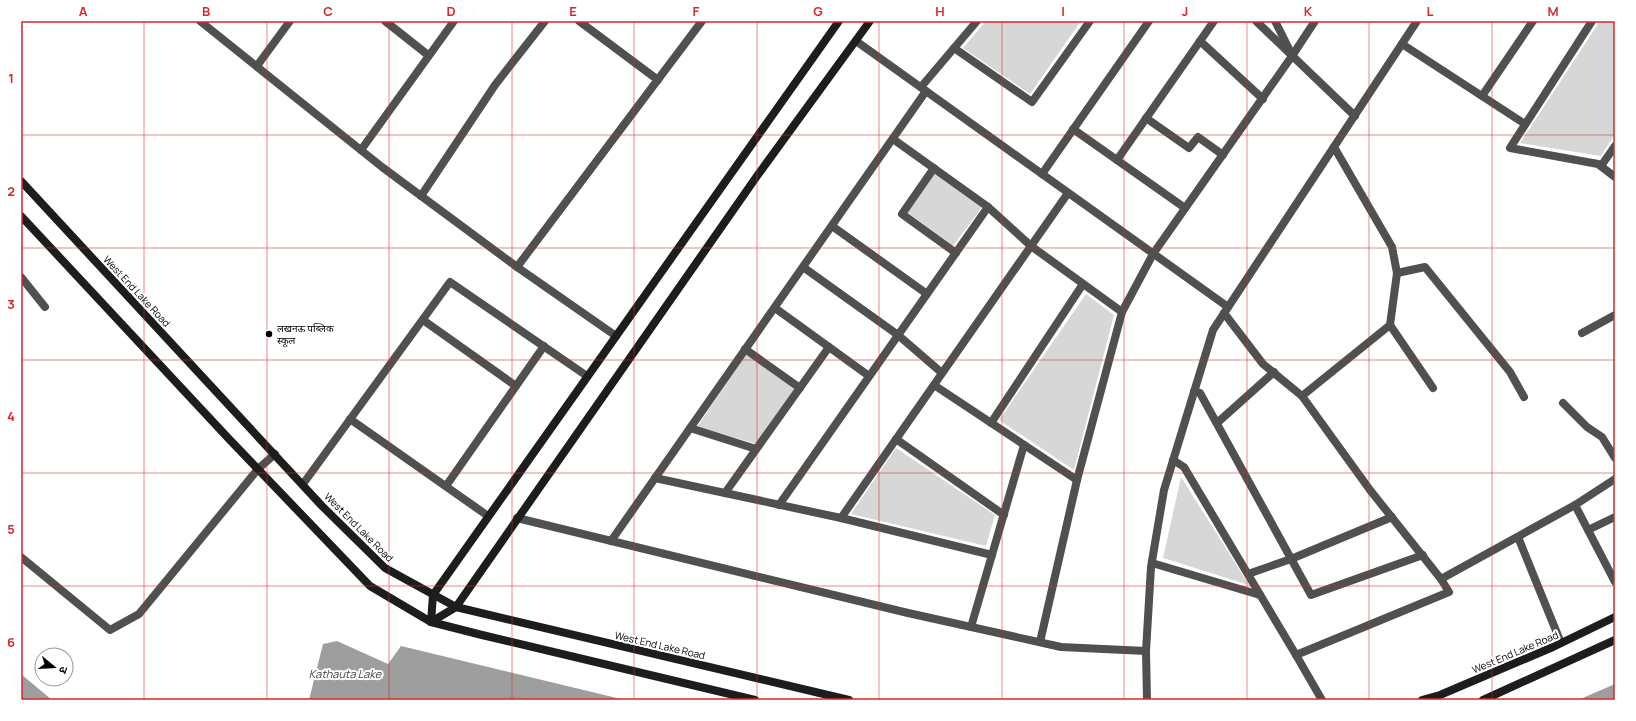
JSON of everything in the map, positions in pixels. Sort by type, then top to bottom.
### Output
[{"type":"street","points":[[200,21],[421,196],[517,267],[616,336]]},
{"type":"street","points":[[257,66],[290,21]]},
{"type":"street","points":[[361,150],[428,55],[454,21]]},
{"type":"street","points":[[421,196],[495,85],[545,21]]},
{"type":"street","points":[[579,21],[658,80]]},
{"type":"street","points":[[517,267],[702,21]]},
{"type":"street","points":[[431,622],[433,595],[839,21]]},
{"type":"street","points":[[431,622],[456,607],[757,176],[870,21]]},
{"type":"street","points":[[611,541],[893,139],[924,89],[954,48],[977,21]]},
{"type":"street","points":[[954,48],[1032,102],[1090,21]]},
{"type":"street","points":[[1042,174],[1150,21]]},
{"type":"street","points":[[1117,160],[1214,21]]},
{"type":"street","points":[[1256,21],[1355,116]]},
{"type":"street","points":[[1275,21],[1292,56]]},
{"type":"street","points":[[1040,642],[1077,480],[1122,312],[1153,254],[1263,98],[1315,21]]},
{"type":"street","points":[[1146,700],[1146,651],[1152,563],[1164,490],[1213,330],[1417,21]]},
{"type":"street","points":[[1482,96],[1533,21]]},
{"type":"street","points":[[1592,21],[1510,148],[1598,164],[1615,176]]},
{"type":"street","points":[[390,22],[428,55]]},
{"type":"street","points":[[856,41],[1068,192],[1226,310],[1262,364],[1274,372],[1302,396],[1370,490],[1441,579],[1449,592],[1296,655]]},
{"type":"street","points":[[1200,41],[1263,98]]},
{"type":"street","points":[[1402,44],[1525,124]]},
{"type":"street","points":[[1146,118],[1188,148],[1198,137],[1223,155]]},
{"type":"street","points":[[1073,129],[1185,208]]},
{"type":"street","points":[[893,139],[988,207],[1031,246],[1122,312]]},
{"type":"street","points":[[1601,166],[1615,146]]},
{"type":"street","points":[[1334,147],[1392,247],[1397,273],[1390,325],[1433,388]]},
{"type":"street","points":[[934,168],[902,214],[956,253]]},
{"type":"street","name":"West End Lake Road","points":[[21,181],[303,484],[385,568],[456,607],[849,700]]},
{"type":"street","points":[[841,518],[1068,192]]},
{"type":"street","points":[[779,505],[988,207]]},
{"type":"street","points":[[21,216],[370,586],[431,622],[755,700]]},
{"type":"street","points":[[832,226],[928,294]]},
{"type":"street","points":[[803,267],[898,335],[942,373]]},
{"type":"street","points":[[1397,273],[1425,267],[1510,372],[1524,397]]},
{"type":"street","points":[[21,276],[45,307]]},
{"type":"street","points":[[303,484],[450,282],[587,376]]},
{"type":"street","points":[[991,423],[1083,284]]},
{"type":"street","points":[[774,308],[869,376]]},
{"type":"street","points":[[1582,333],[1615,315]]},
{"type":"street","points":[[423,320],[516,386]]},
{"type":"street","points":[[1302,396],[1390,325]]},
{"type":"street","points":[[446,486],[544,346]]},
{"type":"street","points":[[725,493],[829,347]]},
{"type":"street","points":[[746,349],[800,388]]},
{"type":"street","points":[[1217,424],[1274,372]]},
{"type":"street","points":[[934,385],[1077,480]]},
{"type":"street","points":[[1194,391],[1200,393],[1311,594],[1423,556]]},
{"type":"street","points":[[1563,403],[1587,427],[1602,437],[1615,458]]},
{"type":"street","points":[[350,419],[488,516]]},
{"type":"street","points":[[690,428],[756,449]]},
{"type":"street","points":[[896,439],[1004,515]]},
{"type":"street","points":[[971,627],[1024,445]]},
{"type":"street","points":[[21,557],[110,630],[138,614],[258,469],[275,454]]},
{"type":"street","points":[[1173,460],[1184,467],[1322,700]]},
{"type":"street","points":[[655,478],[841,518],[992,555]]},
{"type":"street","points":[[1441,579],[1575,506],[1615,479]]},
{"type":"street","points":[[1575,506],[1615,582]]},
{"type":"street","points":[[1588,530],[1615,516]]},
{"type":"street","points":[[1248,574],[1392,517]]},
{"type":"street","points":[[517,518],[971,627],[1061,647],[1146,651]]},
{"type":"street","points":[[1518,537],[1561,643]]},
{"type":"street","points":[[1152,563],[1260,595]]},
{"type":"street","name":"West End Lake Road","points":[[1422,700],[1440,695],[1561,643],[1615,617]]},
{"type":"street","points":[[1484,700],[1615,640]]},
{"type":"shaded area","points":[[986,21],[1081,21],[1030,94],[963,48]]},
{"type":"shaded area","points":[[1600,21],[1615,21],[1615,134],[1601,156],[1520,143]]},
{"type":"shaded area","points":[[935,173],[982,207],[953,246],[907,212]]},
{"type":"shaded area","points":[[1086,294],[1114,315],[1074,470],[999,420]]},
{"type":"shaded area","points":[[746,355],[795,389],[757,444],[697,427]]},
{"type":"shaded area","points":[[896,448],[995,515],[986,546],[851,514]]},
{"type":"shaded area","points":[[1181,477],[1249,585],[1163,558]]},
{"type":"water","name":"Kathauta Lake","points":[[337,641],[388,664],[401,646],[625,700],[309,700],[323,644]]},
{"type":"water","points":[[21,674],[34,685],[34,687],[36,687],[52,700],[21,700]]},
{"type":"water","points":[[1615,684],[1615,700],[1578,700]]},
{"type":"place","name":"लखनऊ पब्लिक स्कूल","points":[[269,334]]}]
